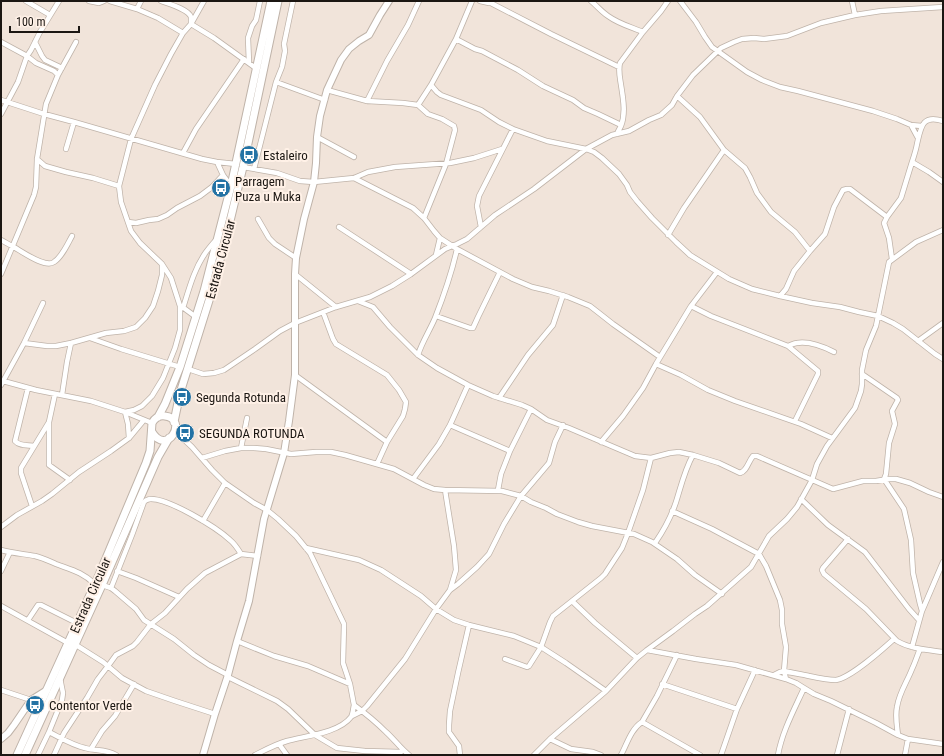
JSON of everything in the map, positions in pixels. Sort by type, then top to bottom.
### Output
[{"type":"main road","name":"Estrada Circular","points":[[174,422],[184,368],[231,186],[272,1]]},
{"type":"main road","name":"Estrada Circular","points":[[158,417],[184,368],[212,291],[243,168],[278,1]]},
{"type":"main road","points":[[162,415],[167,416],[171,418],[176,426],[173,435],[165,440],[157,438],[152,432],[152,423],[154,419],[158,417],[162,415]]},
{"type":"main road","name":"Estrada Circular","points":[[17,755],[77,623],[99,585],[99,575],[146,463],[150,451],[152,432]]},
{"type":"main road","name":"Estrada Circular","points":[[25,755],[76,645],[99,585],[158,457],[169,438]]},
{"type":"street","points":[[26,1],[50,15]]},
{"type":"street","points":[[1,114],[6,102],[18,82],[27,56],[59,1]]},
{"type":"street","points":[[89,1],[99,4],[104,1]]},
{"type":"street","points":[[110,1],[137,9],[158,18],[183,33]]},
{"type":"street","points":[[137,9],[141,1]]},
{"type":"street","points":[[161,1],[189,14],[191,24]]},
{"type":"street","points":[[196,317],[181,307],[171,278],[162,264],[131,231],[121,202],[119,186],[131,139],[155,85],[183,33],[191,24],[204,1]]},
{"type":"street","points":[[249,63],[248,38],[252,26],[256,20],[260,1]]},
{"type":"street","points":[[254,169],[276,82],[282,67],[285,52],[284,44],[293,1]]},
{"type":"street","points":[[203,755],[228,676],[249,601],[262,527],[284,453],[295,375],[296,258],[304,219],[314,182],[320,116],[328,90],[341,60],[349,49],[369,35],[389,1]]},
{"type":"street","points":[[367,101],[387,60],[408,25],[419,1]]},
{"type":"street","points":[[418,105],[431,85],[456,39],[472,2],[477,1]]},
{"type":"street","points":[[480,1],[488,2],[619,67]]},
{"type":"street","points":[[591,1],[610,18],[643,32]]},
{"type":"street","points":[[617,134],[623,117],[619,67],[620,63],[668,1]]},
{"type":"street","points":[[680,1],[712,47],[747,72],[762,80],[780,87],[873,111],[897,119],[911,126],[922,126]]},
{"type":"street","points":[[852,1],[855,15]]},
{"type":"street","points":[[90,338],[203,374],[224,370],[280,331],[295,323],[336,307],[370,297],[392,286],[445,249],[455,247],[467,239],[495,215],[562,168],[586,149],[612,136],[629,131],[649,120],[661,116],[672,105],[693,74],[721,48],[742,39],[764,39],[787,36],[827,22],[855,15],[881,11],[943,7]]},
{"type":"street","points":[[191,24],[257,68]]},
{"type":"street","points":[[456,39],[518,70],[543,86],[573,100],[584,108],[621,125]]},
{"type":"street","points":[[1,42],[27,56],[36,63],[54,71],[58,75]]},
{"type":"street","points":[[35,42],[45,60],[62,68]]},
{"type":"street","points":[[1,274],[34,195],[36,187],[36,160],[40,145],[46,104],[58,75],[76,42]]},
{"type":"street","points":[[183,153],[200,123],[244,59]]},
{"type":"street","points":[[276,82],[325,100]]},
{"type":"street","points":[[431,85],[441,95],[481,110],[513,129],[547,141],[594,152],[619,174],[637,201],[652,218],[690,255],[738,284],[780,296],[840,307],[878,316],[893,323],[943,359]]},
{"type":"street","points":[[328,90],[367,101],[418,105],[428,114],[454,126],[455,130],[446,164],[424,218]]},
{"type":"street","points":[[677,96],[700,117],[724,150],[745,168],[757,193],[771,212],[795,232],[810,251]]},
{"type":"street","points":[[1,100],[131,139],[217,162],[236,164]]},
{"type":"street","points":[[892,259],[889,238],[884,225],[887,217],[901,198],[916,152],[922,126],[925,122],[933,118],[943,121]]},
{"type":"street","points":[[66,149],[74,122]]},
{"type":"street","points":[[911,126],[918,138]]},
{"type":"street","points":[[481,227],[477,206],[479,196],[513,129]]},
{"type":"street","points":[[317,137],[354,157]]},
{"type":"street","points":[[243,168],[277,172],[300,181],[314,182],[354,178],[362,174],[395,167],[446,164],[474,158],[502,149]]},
{"type":"street","points":[[668,234],[724,150]]},
{"type":"street","points":[[36,160],[45,166],[119,186]]},
{"type":"street","points":[[217,162],[223,175],[231,186]]},
{"type":"street","points":[[912,162],[943,182]]},
{"type":"street","points":[[36,172],[45,166]]},
{"type":"street","points":[[128,222],[136,224],[158,219],[167,215],[200,196],[212,187],[223,175]]},
{"type":"street","points":[[354,178],[413,208],[424,218],[440,238],[500,272],[532,287],[563,295],[590,306],[660,357]]},
{"type":"street","points":[[780,296],[786,288],[794,271],[825,234],[834,207],[845,189],[850,189],[887,217]]},
{"type":"street","points":[[258,219],[269,238],[275,244],[296,258]]},
{"type":"street","points":[[339,227],[411,274]]},
{"type":"street","points":[[534,755],[550,739],[606,691],[637,658],[722,594],[751,567],[770,536],[797,507],[812,480],[817,464],[832,438],[857,402],[861,391],[866,350],[876,326],[883,298],[889,262],[916,242],[943,230]]},
{"type":"street","points":[[1,240],[36,260],[47,264],[52,264],[62,254],[72,236]]},
{"type":"street","points":[[126,412],[142,406],[152,396],[163,378],[170,363],[180,330],[181,307],[201,260],[218,237]]},
{"type":"street","points":[[436,255],[440,238]]},
{"type":"street","points":[[418,355],[436,316],[445,291],[455,247]]},
{"type":"street","points":[[24,342],[56,346],[136,327],[145,318],[153,306],[162,275],[162,264]]},
{"type":"street","points":[[436,316],[473,328],[500,272]]},
{"type":"street","points":[[602,442],[643,388],[691,306],[717,272]]},
{"type":"street","points":[[295,274],[336,307]]},
{"type":"street","points":[[499,398],[528,355],[553,325],[563,295]]},
{"type":"street","points":[[370,297],[373,307],[390,327],[418,355],[437,368],[468,385],[499,398],[522,405],[531,409],[547,420],[635,456],[651,458],[679,452],[719,463],[740,473],[743,473],[753,456],[757,456],[833,489],[863,481],[896,479],[910,483],[943,497]]},
{"type":"street","points":[[358,301],[373,307]]},
{"type":"street","points":[[44,303],[2,383],[90,401],[126,412],[152,423]]},
{"type":"street","points":[[691,306],[711,316],[788,346],[818,371],[818,374],[794,421]]},
{"type":"street","points":[[323,312],[336,344],[387,375],[406,402],[403,416],[387,442],[377,464]]},
{"type":"street","points":[[918,341],[943,323]]},
{"type":"street","points":[[62,395],[71,343]]},
{"type":"street","points":[[788,346],[795,343],[810,344],[834,352]]},
{"type":"street","points":[[412,349],[421,346]]},
{"type":"street","points":[[656,364],[681,375],[708,390],[794,421],[832,438]]},
{"type":"street","points":[[862,374],[898,400],[892,411],[895,424],[889,443],[886,474],[884,479]]},
{"type":"street","points":[[295,375],[387,442]]},
{"type":"street","points":[[413,479],[430,454],[439,444],[450,425],[468,385]]},
{"type":"street","points":[[28,388],[15,441],[18,444],[34,446]]},
{"type":"street","points":[[55,394],[49,422],[49,466],[70,480]]},
{"type":"street","points":[[498,490],[501,474],[510,451],[531,409]]},
{"type":"street","points":[[126,412],[129,438]]},
{"type":"street","points":[[241,448],[247,418]]},
{"type":"street","points":[[1,527],[17,515],[52,494],[79,472],[129,438],[144,420]]},
{"type":"street","points":[[32,506],[21,473],[21,468],[49,422]]},
{"type":"street","points":[[450,425],[510,451]]},
{"type":"street","points":[[255,755],[285,741],[326,732],[343,724],[352,716],[362,711],[405,659],[436,609],[450,590],[477,567],[489,554],[504,524],[521,496],[549,463],[555,442],[563,426]]},
{"type":"street","points":[[175,431],[225,483],[278,518],[310,553],[344,624],[343,663],[350,684],[354,705],[352,716]]},
{"type":"street","points":[[202,458],[241,448],[266,449],[291,454],[331,452],[345,454],[394,469],[429,487],[445,490],[502,490],[521,496],[557,514],[578,522],[641,537],[655,544],[677,559],[695,575],[722,594]]},
{"type":"street","points":[[655,544],[665,529],[688,464],[693,455]]},
{"type":"street","points":[[505,659],[527,667],[531,663],[540,646],[553,616],[605,574],[622,548],[628,533],[643,490],[651,458]]},
{"type":"street","points":[[884,479],[904,509],[911,540],[913,573],[922,611]]},
{"type":"street","points":[[203,521],[225,483]]},
{"type":"street","points":[[445,490],[454,546],[456,570],[450,590]]},
{"type":"street","points":[[111,588],[144,502],[149,499],[162,501],[175,506],[203,521],[229,539],[242,554]]},
{"type":"street","points":[[801,499],[828,524],[865,552],[885,580],[919,620]]},
{"type":"street","points":[[672,511],[712,529],[759,554],[766,566],[780,600],[786,647],[784,671],[786,679]]},
{"type":"street","points":[[848,539],[823,568],[822,570],[824,574],[866,609],[894,639],[912,647],[943,652]]},
{"type":"street","points":[[306,548],[359,560],[381,570],[454,620],[514,636],[540,646],[606,691]]},
{"type":"street","points":[[1,550],[45,559],[74,570],[99,585],[111,588],[136,609],[144,620],[174,639],[194,655],[228,676],[278,701],[315,735],[337,748],[365,751],[401,752],[408,755]]},
{"type":"street","points":[[1,571],[10,552]]},
{"type":"street","points":[[54,755],[98,679],[116,655],[133,646],[151,624],[165,613],[186,589],[205,573],[242,554],[258,556]]},
{"type":"street","points":[[912,647],[922,611],[943,562]]},
{"type":"street","points":[[117,571],[168,591],[179,597]]},
{"type":"street","points":[[87,577],[99,575]]},
{"type":"street","points":[[572,601],[595,623],[637,658]]},
{"type":"street","points":[[28,620],[38,605],[41,605],[77,623]]},
{"type":"street","points":[[1,606],[68,643]]},
{"type":"street","points":[[460,755],[459,746],[449,732],[449,725],[450,711],[469,625]]},
{"type":"street","points":[[774,675],[784,671],[837,680],[853,672],[894,639]]},
{"type":"street","points":[[237,641],[274,656],[308,666],[350,684]]},
{"type":"street","points":[[76,645],[108,666],[122,678],[158,696],[215,714]]},
{"type":"street","points":[[898,735],[896,719],[901,691],[912,670],[920,649]]},
{"type":"street","points":[[647,650],[736,666],[774,675],[796,683],[876,722],[898,735],[908,739],[943,744]]},
{"type":"street","points":[[622,755],[633,731],[637,725],[642,722],[677,655]]},
{"type":"street","points":[[721,755],[737,709],[755,670]]},
{"type":"street","points":[[38,755],[62,700],[63,694],[60,678]]},
{"type":"street","points":[[90,749],[119,710],[134,684]]},
{"type":"street","points":[[662,684],[737,709]]},
{"type":"street","points":[[778,755],[786,729],[804,688]]},
{"type":"street","points":[[1,690],[32,700]]},
{"type":"street","points":[[1,738],[14,725],[32,700],[47,690]]},
{"type":"street","points":[[354,705],[387,732],[401,752]]},
{"type":"street","points":[[836,755],[848,709]]},
{"type":"street","points":[[642,722],[700,755]]},
{"type":"street","points":[[49,732],[85,748],[112,752],[116,755]]},
{"type":"street","points":[[550,739],[571,749],[593,752],[601,755]]},
{"type":"street","points":[[905,755],[908,739]]},
{"type":"street","points":[[279,744],[287,755]]},
{"type":"place","name":"Estaleiro","points":[[249,155]]},
{"type":"place","name":"Parragem Puza u Muka","points":[[221,188]]},
{"type":"place","name":"Segunda Rotunda","points":[[182,397]]},
{"type":"place","name":"SEGUNDA ROTUNDA","points":[[185,433]]},
{"type":"place","name":"Contentor Verde","points":[[35,705]]}]
